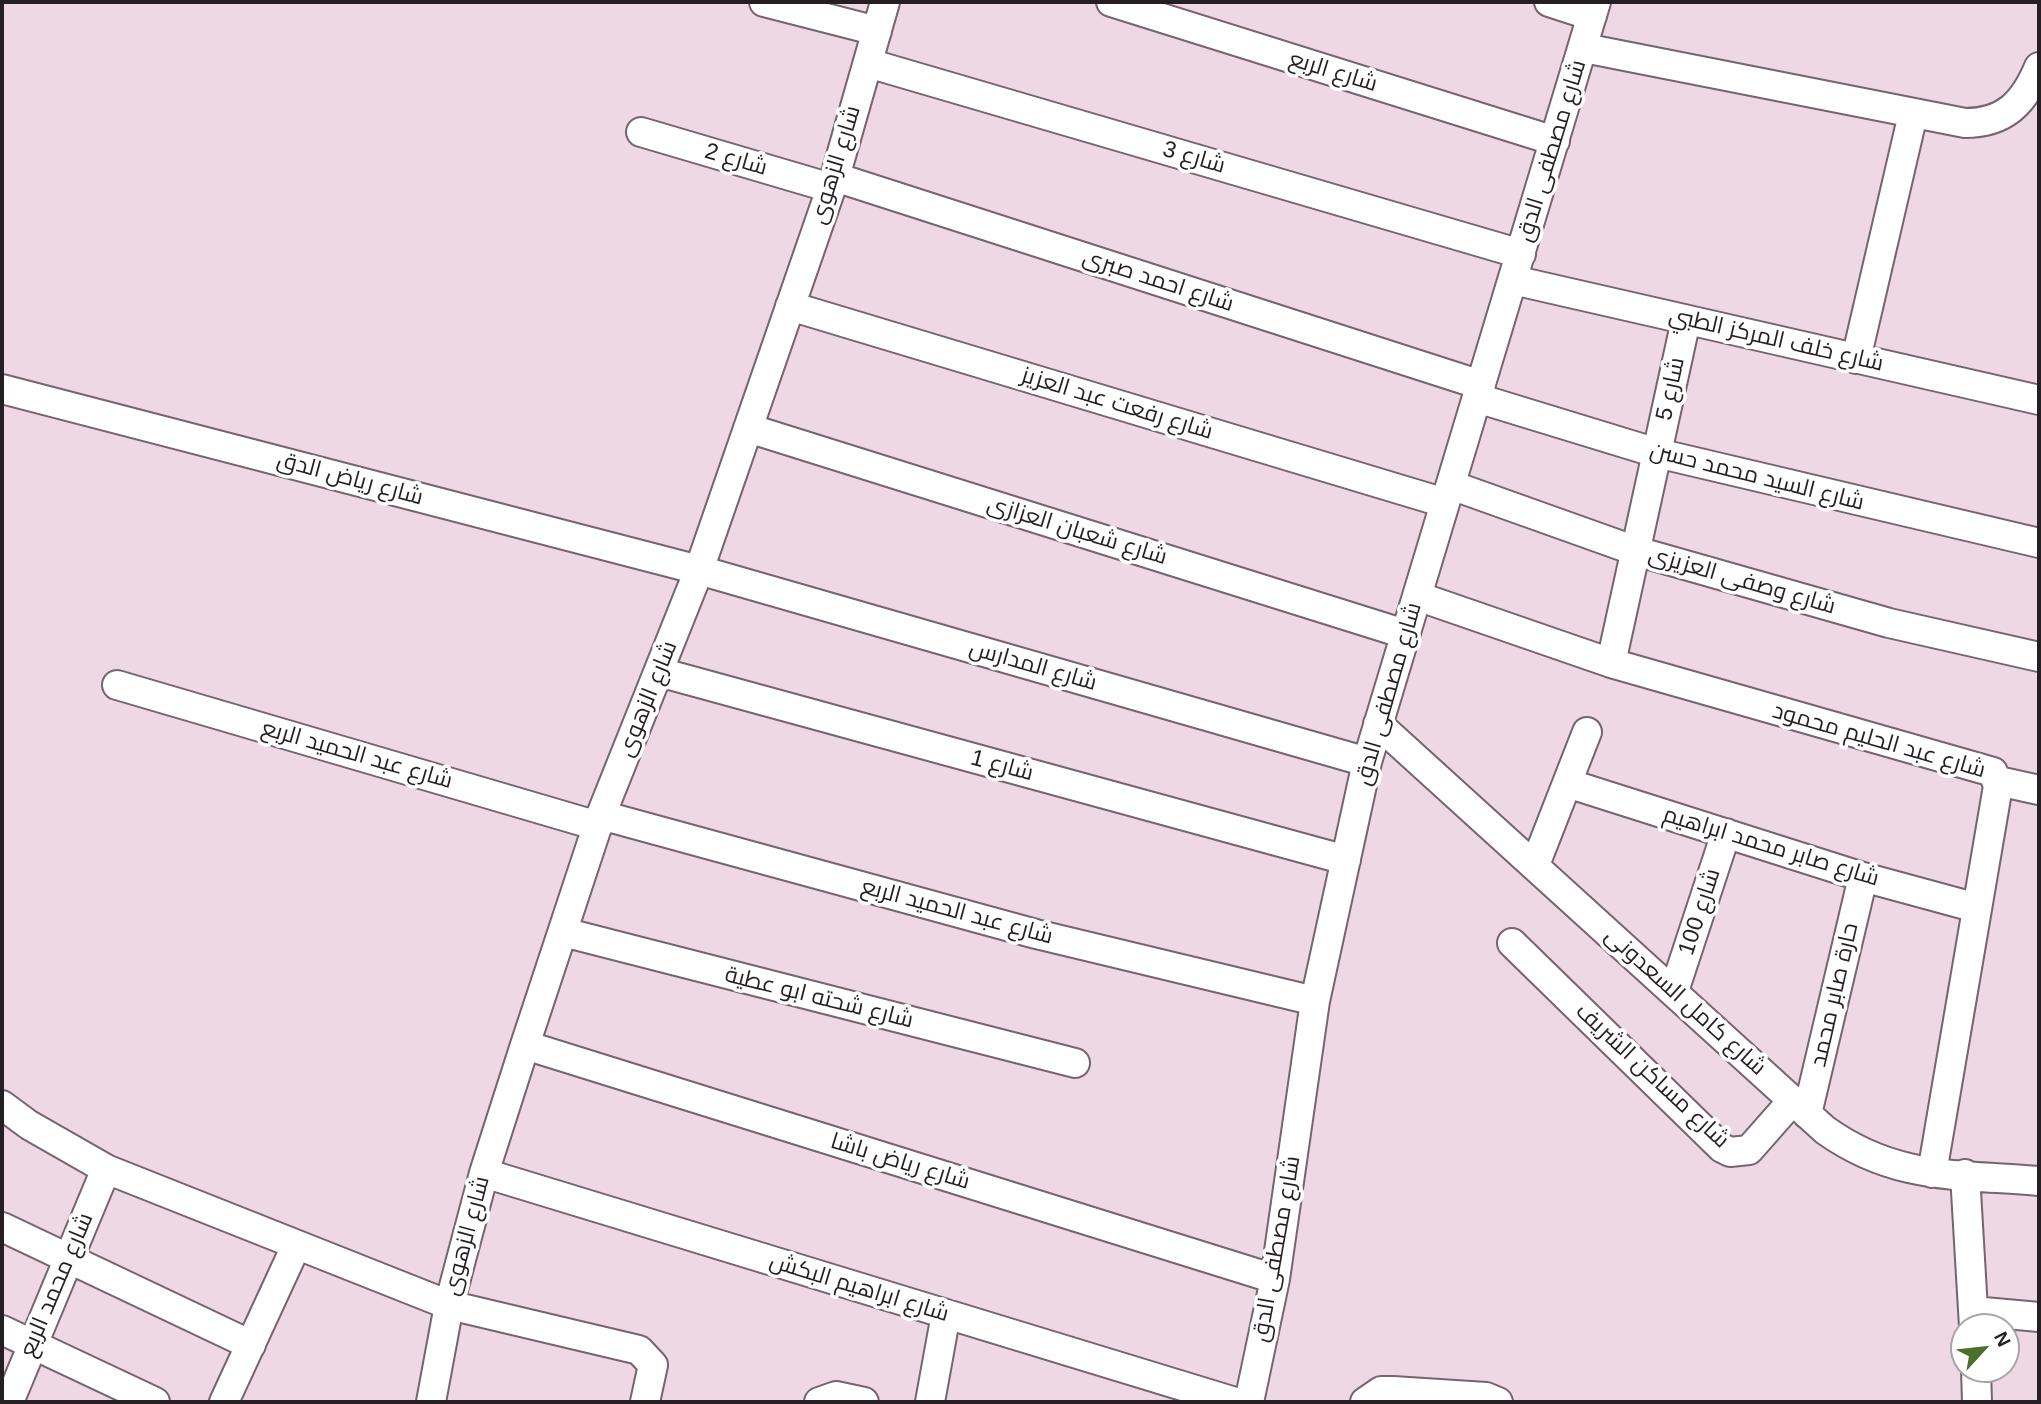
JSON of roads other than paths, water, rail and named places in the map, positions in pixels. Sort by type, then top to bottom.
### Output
[{"type":"street","points":[[764,2],[877,31]]},
{"type":"street","name":"شارع الزهوى","points":[[431,1402],[449,1305],[484,1173],[525,1045],[599,820],[699,570],[833,183],[886,2]]},
{"type":"street","name":"شارع الربع","points":[[1111,2],[1555,141]]},
{"type":"street","points":[[1549,2],[1594,9]]},
{"type":"street","name":"شارع مصطفى الدق","points":[[1249,1402],[1275,1279],[1315,1001],[1367,762],[1594,9]]},
{"type":"street","points":[[1584,48],[1965,123],[1984,123],[2003,117],[2019,105],[2039,67]]},
{"type":"street","name":"شارع 3","points":[[867,63],[1517,267]]},
{"type":"street","points":[[1856,359],[1913,114]]},
{"type":"street","name":"شارع 2","points":[[640,132],[833,183]]},
{"type":"street","name":"شارع احمد صبرى","points":[[833,183],[1479,392]]},
{"type":"street","name":"شارع خلف المركز الطبي","points":[[1517,267],[1686,320],[2039,400]]},
{"type":"street","name":"شارع رفعت عبد العزيز","points":[[790,306],[1448,494]]},
{"type":"street","name":"شارع 5","points":[[1611,663],[1686,320]]},
{"type":"street","name":"شارع رياض الدق","points":[[2,389],[699,570]]},
{"type":"street","name":"شارع السيد محمد حسن","points":[[1479,392],[1657,453],[2039,543]]},
{"type":"street","name":"شارع شعبان العزازى","points":[[748,428],[1405,634]]},
{"type":"street","name":"شارع وصفى العزيزى","points":[[1448,494],[1889,623],[2039,657]]},
{"type":"street","name":"شارع المدارس","points":[[699,570],[1367,762]]},
{"type":"street","name":"شارع عبد الحليم محمود","points":[[1417,596],[1611,663],[1989,770],[1998,781],[1932,1173]]},
{"type":"street","name":"شارع 1","points":[[659,671],[1346,860]]},
{"type":"street","name":"شارع عبد الحميد الربع","points":[[117,685],[599,820],[1036,934],[1315,1001]]},
{"type":"street","name":"شارع كامل السعدونى","points":[[1378,724],[1800,1107],[1854,1151],[1893,1166],[1932,1173],[2039,1181]]},
{"type":"street","points":[[1535,865],[1587,732]]},
{"type":"street","points":[[1998,781],[2039,790]]},
{"type":"street","name":"شارع صابر محمد ابراهيم","points":[[1567,783],[1863,877],[1977,908]]},
{"type":"street","name":"شارع 100","points":[[1674,992],[1726,833]]},
{"type":"street","name":"حارة صابر محمد","points":[[1800,1107],[1863,877]]},
{"type":"street","name":"شارع شحته ابو عطية","points":[[563,932],[1075,1063]]},
{"type":"street","name":"شارع مساكن الشريف","points":[[1512,943],[1722,1148],[1730,1152],[1749,1150],[1800,1107]]},
{"type":"street","name":"شارع رياض باشا","points":[[525,1045],[1275,1279]]},
{"type":"street","points":[[2,1105],[29,1125],[106,1168],[449,1305],[639,1350],[653,1365],[645,1402]]},
{"type":"street","name":"شارع محمد الربع","points":[[9,1402],[106,1168]]},
{"type":"street","name":"شارع ابراهيم البكش","points":[[484,1173],[1235,1402]]},
{"type":"street","points":[[1965,1174],[1974,1313]]},
{"type":"street","points":[[2,1227],[251,1345]]},
{"type":"street","points":[[224,1402],[296,1246]]},
{"type":"street","points":[[930,1402],[946,1314]]},
{"type":"street","points":[[2020,1318],[2039,1317]]},
{"type":"street","points":[[2,1330],[155,1402]]},
{"type":"street","points":[[1976,1383],[1977,1402]]},
{"type":"street","points":[[1365,1402],[1381,1391],[1486,1397],[1498,1402]]},
{"type":"street","points":[[819,1402],[836,1396],[864,1402]]}]
